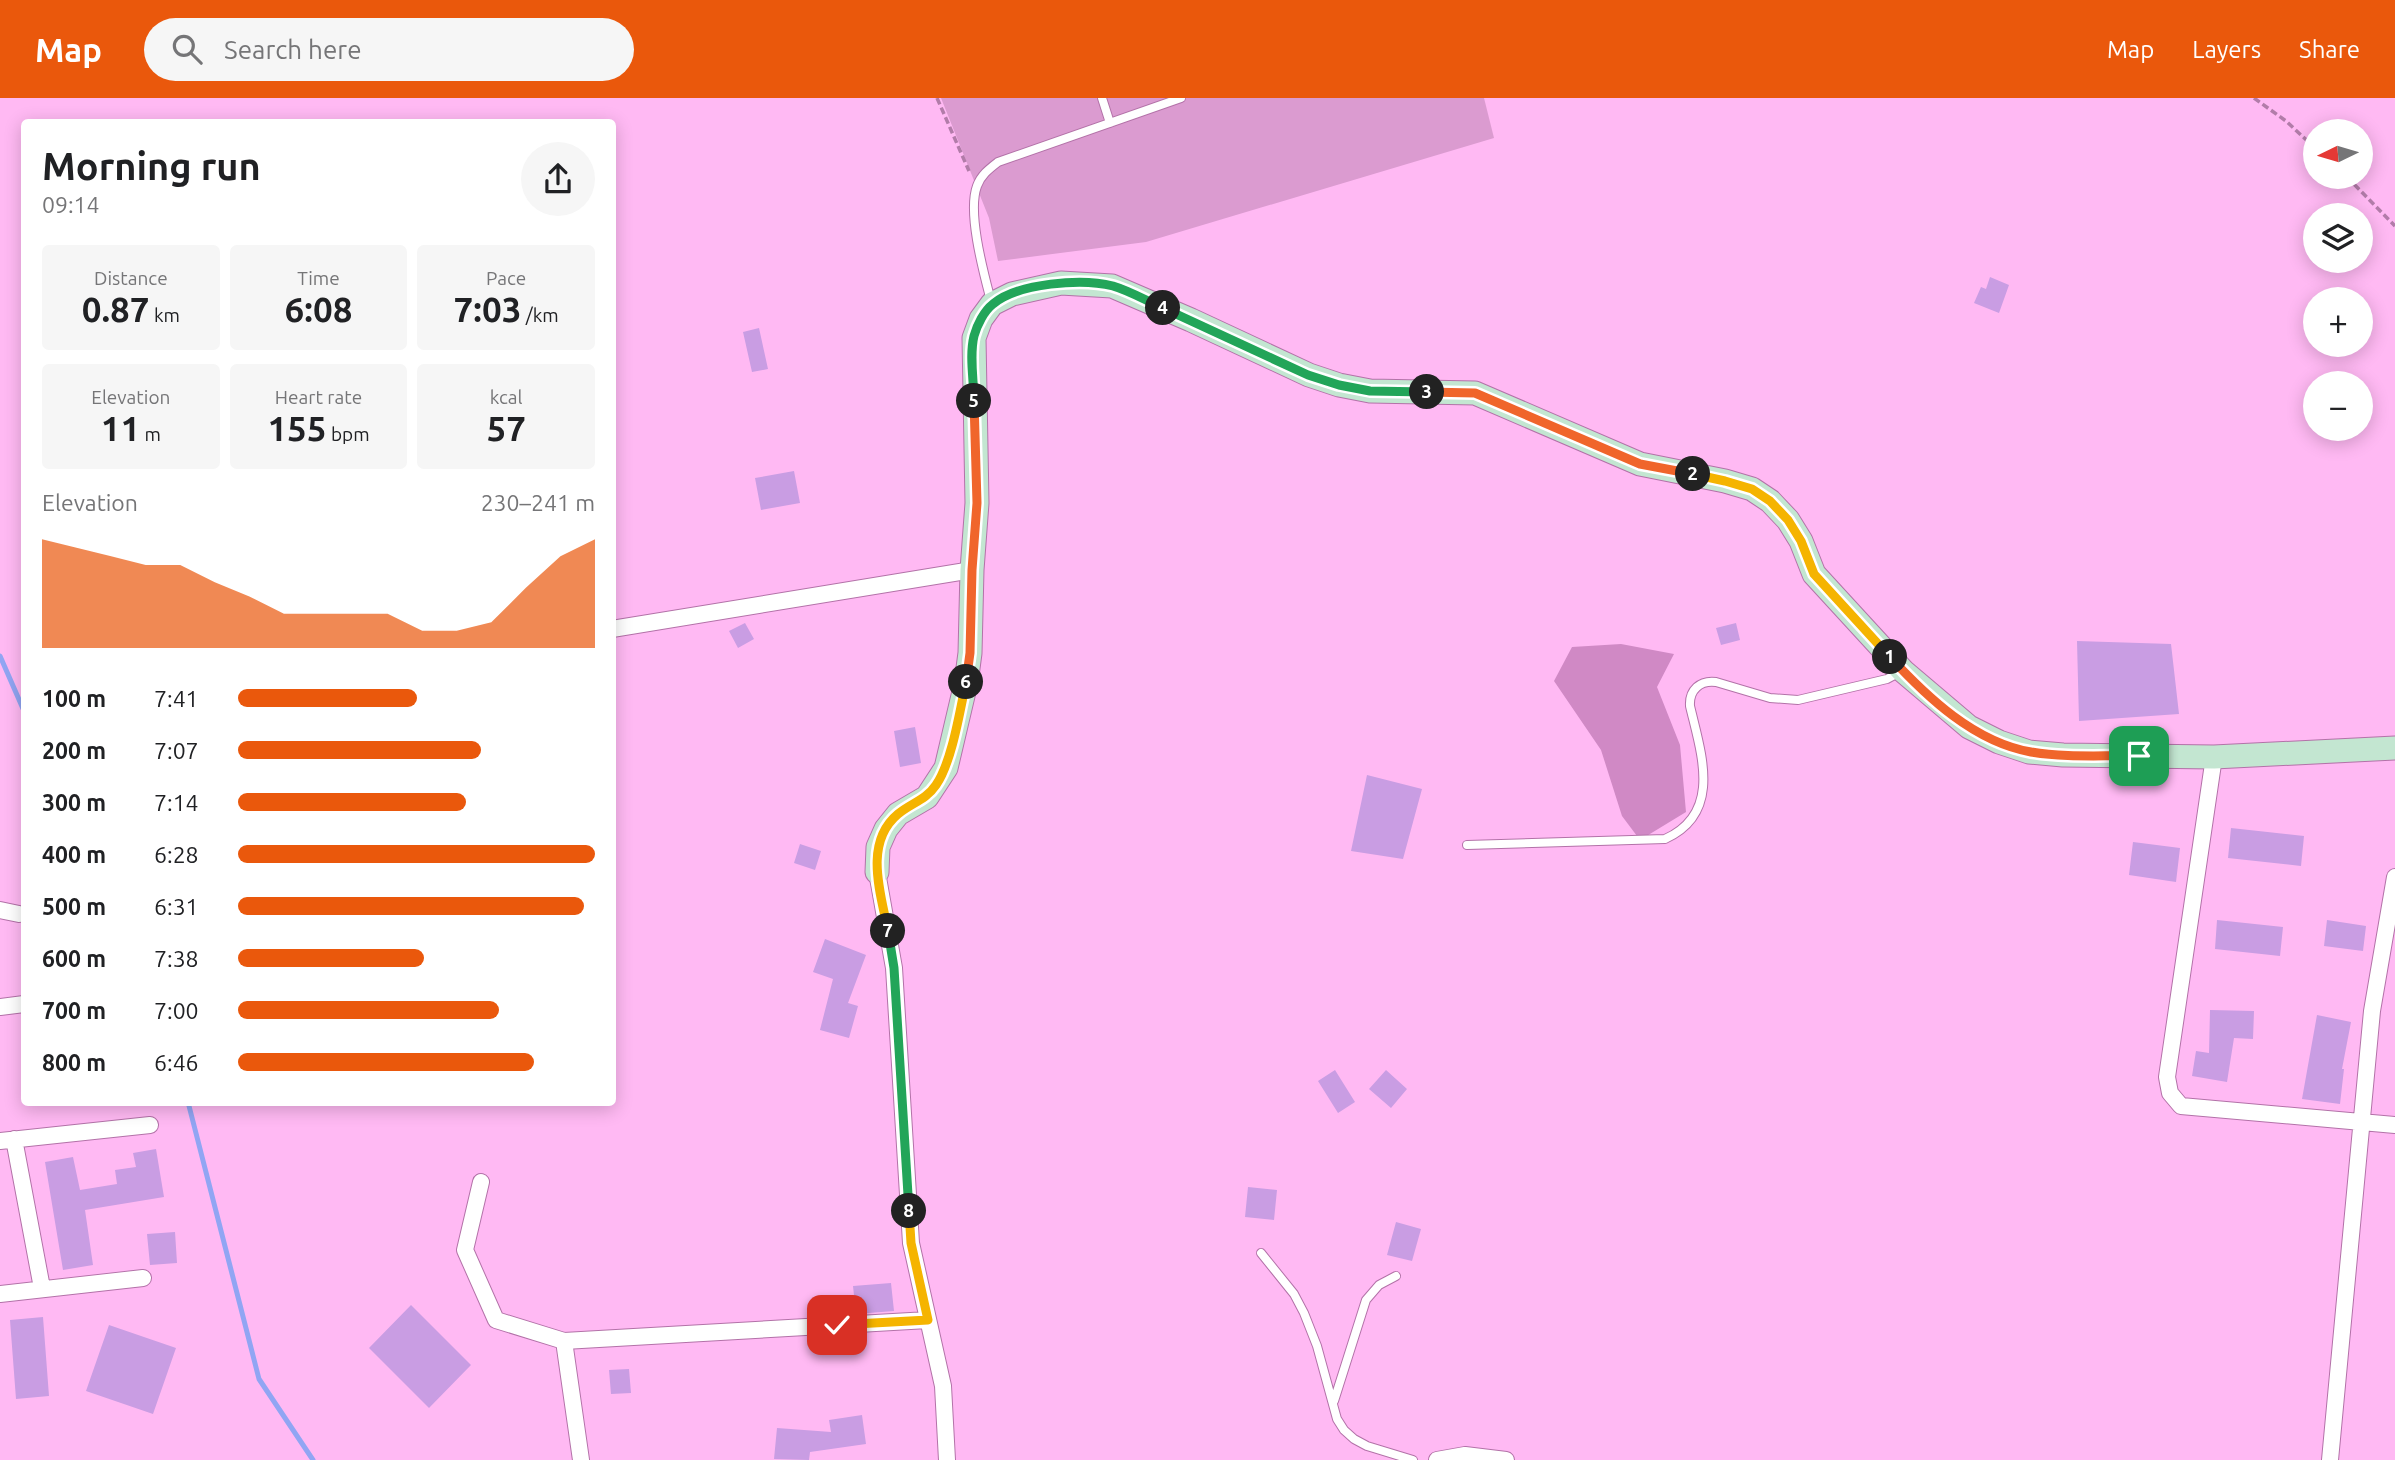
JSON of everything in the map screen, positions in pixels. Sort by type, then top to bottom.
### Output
[{"type":"street","points":[[947,1460],[943,1386],[911,1243],[894,968],[877,872],[878,847],[886,828],[898,814],[927,797],[946,768],[966,684],[970,653],[977,503],[974,338],[981,319],[992,304],[1013,294],[1049,285],[1088,283],[1112,286],[1192,320],[1308,375],[1339,385],[1370,391],[1475,393],[1640,464],[1752,489],[1770,501],[1788,520],[1801,541],[1814,574],[1903,671],[1969,727],[1999,742],[2029,752],[2214,757],[2395,748]]},
{"type":"street","points":[[616,628],[972,570]]},
{"type":"street","points":[[2214,757],[2167,1077],[2170,1093],[2181,1106],[2395,1125]]},
{"type":"street","points":[[2330,1460],[2372,1011],[2395,877]]},
{"type":"street","points":[[0,910],[19,914]]},
{"type":"street","points":[[0,1007],[21,1004]]},
{"type":"street","points":[[42,1288],[7,1140],[150,1125]]},
{"type":"street","points":[[481,1182],[465,1251],[496,1320],[564,1341],[928,1320]]},
{"type":"street","points":[[0,1294],[143,1278]]},
{"type":"street","points":[[564,1341],[581,1460]]},
{"type":"street","points":[[1437,1460],[1465,1455],[1506,1460]]},
{"type":"lane","points":[[1102,98],[1110,123]]},
{"type":"lane","points":[[992,304],[978,242],[974,204],[977,185],[989,168],[999,162],[1181,98]]},
{"type":"lane","points":[[1467,845],[1665,839],[1686,825],[1702,795],[1705,773],[1690,706],[1690,699],[1696,687],[1702,683],[1716,682],[1770,698],[1798,700],[1887,679],[1903,671]]},
{"type":"lane","points":[[1261,1253],[1294,1294],[1304,1313],[1317,1346],[1338,1419],[1344,1430],[1354,1439],[1413,1460]]},
{"type":"lane","points":[[1334,1401],[1366,1300],[1379,1285],[1396,1276]]},
{"type":"path","points":[[937,98],[977,185]]},
{"type":"path","points":[[2254,98],[2303,137]]},
{"type":"path","points":[[2359,189],[2395,226]]},
{"type":"shaded area","points":[[941,98],[1484,98],[1494,138],[1146,242],[998,261],[989,218]]},
{"type":"shaded area","points":[[1621,644],[1674,654],[1657,687],[1680,745],[1686,812],[1640,840],[1622,816],[1601,750],[1554,681],[1572,647]]},
{"type":"building","points":[[1990,277],[2009,285],[1999,313],[1974,303],[1981,287],[1986,289]]},
{"type":"building","points":[[759,328],[768,369],[752,372],[743,332]]},
{"type":"building","points":[[794,471],[800,503],[761,510],[755,478]]},
{"type":"building","points":[[745,623],[754,639],[738,648],[729,631]]},
{"type":"building","points":[[1736,623],[1740,640],[1721,645],[1716,628]]},
{"type":"building","points":[[2077,641],[2171,644],[2179,714],[2079,721]]},
{"type":"building","points":[[915,727],[921,763],[900,767],[894,731]]},
{"type":"building","points":[[1367,775],[1422,789],[1403,859],[1351,851]]},
{"type":"building","points":[[2231,828],[2304,836],[2301,866],[2228,858]]},
{"type":"building","points":[[2133,842],[2180,848],[2176,882],[2129,875]]},
{"type":"building","points":[[800,844],[821,851],[815,870],[794,863]]},
{"type":"building","points":[[2217,920],[2283,927],[2280,956],[2215,949]]},
{"type":"building","points":[[2327,920],[2366,926],[2363,951],[2324,946]]},
{"type":"building","points":[[825,939],[866,955],[848,1003],[858,1006],[849,1038],[820,1030],[833,979],[813,972]]},
{"type":"building","points":[[2210,1010],[2254,1011],[2253,1039],[2234,1038],[2227,1082],[2192,1076],[2196,1051],[2209,1053]]},
{"type":"building","points":[[2317,1015],[2351,1022],[2342,1069],[2340,1104],[2302,1099]]},
{"type":"building","points":[[1335,1070],[1355,1102],[1338,1113],[1318,1081]]},
{"type":"building","points":[[1386,1070],[1407,1089],[1391,1108],[1369,1089]]},
{"type":"building","points":[[156,1149],[164,1197],[85,1210],[93,1265],[63,1270],[45,1162],[73,1157],[80,1190],[117,1184],[115,1170],[136,1167],[133,1153]]},
{"type":"building","points":[[1248,1187],[1277,1190],[1274,1220],[1245,1217]]},
{"type":"building","points":[[1396,1222],[1421,1229],[1412,1261],[1387,1255]]},
{"type":"building","points":[[175,1232],[177,1263],[150,1265],[147,1234]]},
{"type":"building","points":[[891,1283],[894,1311],[856,1314],[853,1286]]},
{"type":"building","points":[[411,1305],[471,1365],[429,1408],[369,1348]]},
{"type":"building","points":[[43,1317],[49,1396],[16,1399],[10,1320]]},
{"type":"building","points":[[109,1325],[176,1348],[153,1414],[86,1391]]},
{"type":"building","points":[[629,1369],[631,1393],[611,1394],[609,1370]]},
{"type":"building","points":[[862,1415],[866,1444],[810,1452],[809,1460],[774,1459],[777,1428],[831,1432],[829,1420]]},
{"type":"waterway","points":[[0,656],[21,704]]},
{"type":"waterway","points":[[189,1106],[259,1379],[313,1460]]},
{"type":"route","points":[[837,1325],[928,1320],[911,1243],[894,968],[877,872],[878,847],[886,828],[898,814],[927,797],[946,768],[966,684],[970,653],[977,503],[974,338],[981,319],[992,304],[1013,294],[1061,283],[1112,286],[1192,320],[1308,375],[1339,385],[1370,391],[1475,393],[1640,464],[1752,489],[1770,501],[1788,520],[1801,541],[1814,574],[1903,671],[1969,727],[1999,742],[2029,752],[2139,756]]}]
